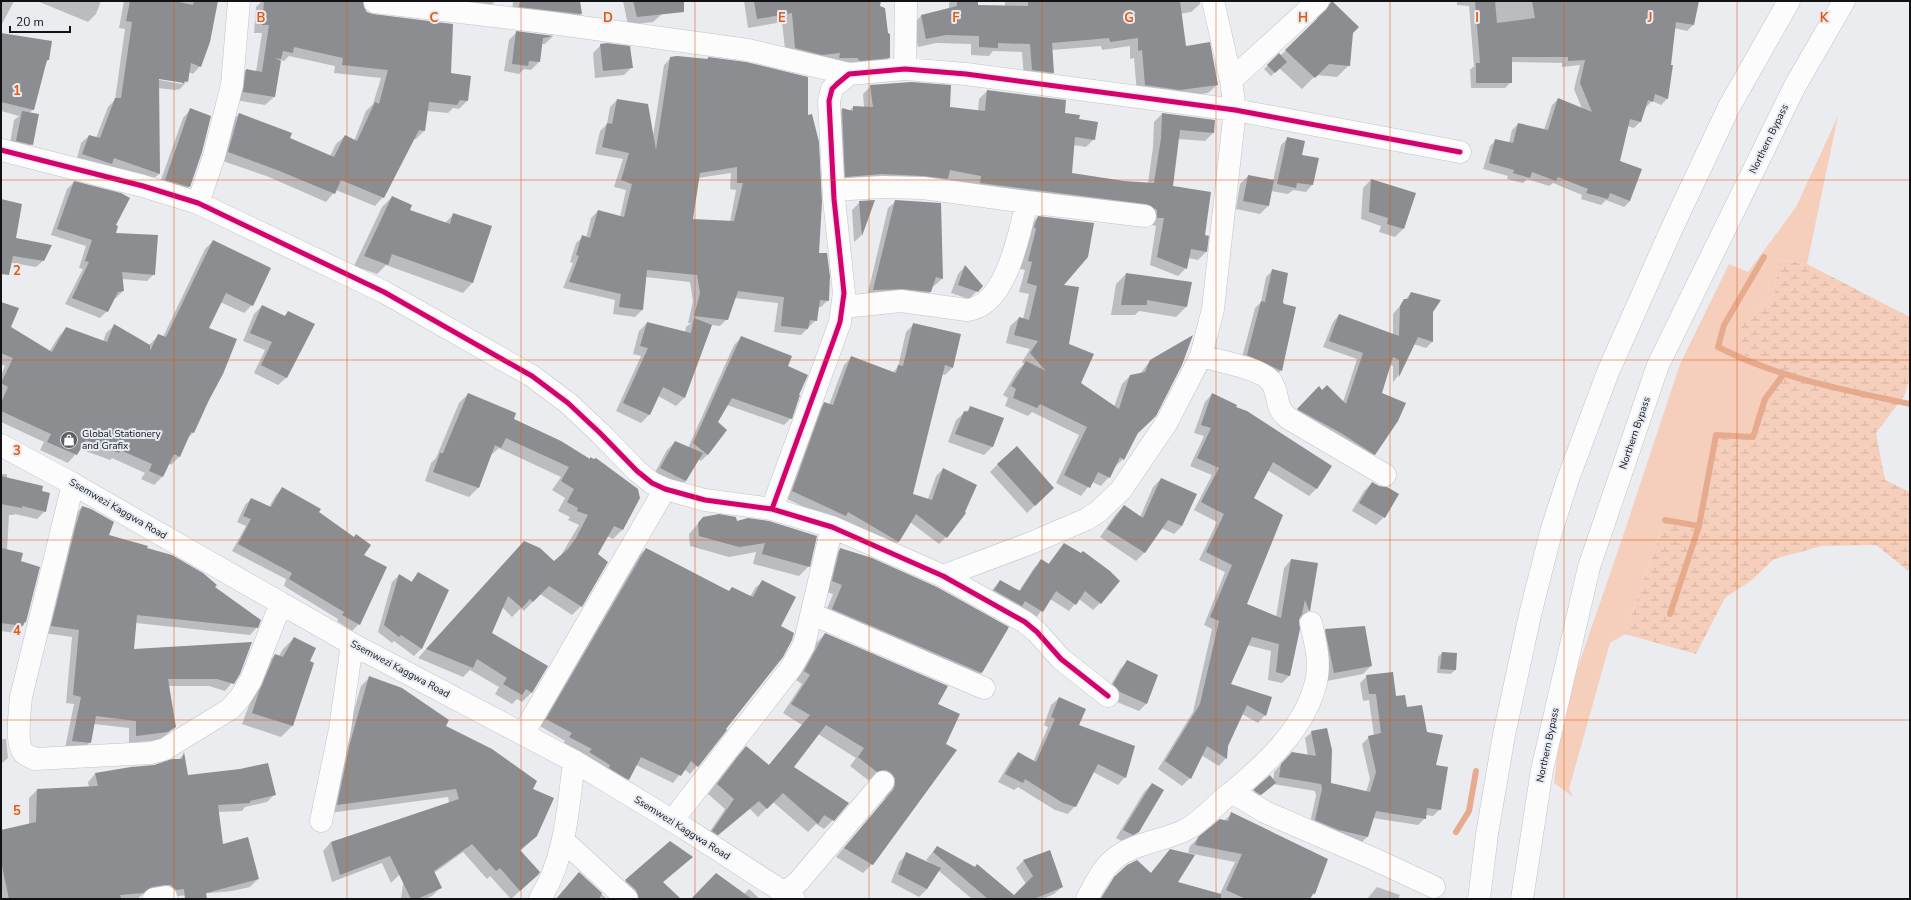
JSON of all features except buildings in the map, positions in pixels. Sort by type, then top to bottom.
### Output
[{"type":"main road","points":[[198,203],[214,156],[232,85],[239,1]]},
{"type":"main road","points":[[905,70],[906,1]]},
{"type":"main road","points":[[943,576],[1031,543],[1087,519],[1099,512],[1121,490],[1167,422],[1201,356],[1215,296],[1235,110],[1231,80],[1213,1]]},
{"type":"main road","points":[[1231,80],[1318,1]]},
{"type":"main road","points":[[1479,899],[1507,720],[1532,607],[1551,532],[1568,479],[1608,372],[1672,228],[1729,107],[1789,1]]},
{"type":"main road","name":"Northern Bypass","points":[[1522,899],[1542,770],[1589,566],[1658,365],[1795,86],[1844,1]]},
{"type":"main road","points":[[374,2],[552,23],[748,50],[849,74],[905,70],[966,74],[1235,110],[1460,152]]},
{"type":"main road","points":[[772,510],[834,339],[843,307],[844,293],[834,190],[829,101],[832,90],[836,84],[849,74]]},
{"type":"main road","points":[[1,150],[143,186],[198,203],[384,292],[532,376],[568,403],[637,471],[652,483],[665,489],[705,500],[772,510],[832,527],[943,576],[1025,622],[1037,632],[1061,659],[1108,696]]},
{"type":"main road","points":[[834,190],[882,187],[923,188],[1145,216]]},
{"type":"main road","points":[[843,307],[901,301],[967,310],[982,306],[999,287],[1006,273],[1016,244],[1027,202]]},
{"type":"main road","points":[[1201,356],[1266,375],[1274,388],[1278,407],[1288,418],[1385,475]]},
{"type":"main road","name":"Ssemwezi Kaggwa Road","points":[[1,445],[74,484],[352,644],[574,761],[790,896]]},
{"type":"main road","points":[[74,484],[21,697],[19,732],[20,744],[23,753],[35,759],[137,755],[165,749],[179,741],[230,709],[240,698],[250,680],[281,602]]},
{"type":"main road","points":[[523,734],[665,489]]},
{"type":"main road","points":[[672,821],[791,668],[804,645],[832,527]]},
{"type":"main road","points":[[812,614],[984,688]]},
{"type":"main road","points":[[1087,899],[1106,867],[1113,860],[1128,850],[1173,836],[1188,828],[1262,767],[1281,746],[1307,706],[1314,690],[1317,676],[1317,654],[1311,623]]},
{"type":"main road","points":[[321,821],[340,729],[352,644]]},
{"type":"main road","points":[[540,899],[549,885],[557,866],[564,842],[574,761]]},
{"type":"main road","points":[[790,896],[799,881],[883,782]]},
{"type":"main road","points":[[1232,792],[1265,812],[1374,859],[1434,887]]},
{"type":"main road","points":[[564,842],[627,899]]},
{"type":"green space","points":[[1838,116],[1807,264],[1778,259],[1775,294],[1754,312],[1743,360],[1783,375],[1765,399],[1753,437],[1716,435],[1699,526],[1665,520],[1625,634],[1610,643],[1569,789],[1573,797],[1554,783],[1562,713],[1680,364],[1729,264],[1748,272],[1796,207]]},
{"type":"green space","points":[[1778,259],[1807,264],[1910,317],[1910,378],[1904,396],[1876,433],[1885,480],[1910,492],[1910,570],[1907,570],[1876,545],[1822,546],[1774,559],[1752,580],[1725,598],[1696,654],[1625,634],[1665,520],[1699,526],[1716,435],[1753,437],[1765,399],[1783,375],[1743,360],[1746,349],[1737,332],[1754,312],[1775,294]]},
{"type":"waterway","points":[[1764,257],[1724,325],[1718,347],[1741,358],[1788,375],[1837,388],[1910,404]]},
{"type":"waterway","points":[[1665,520],[1699,526],[1716,435],[1753,437],[1765,399],[1783,375]]},
{"type":"waterway","points":[[1670,614],[1699,526]]},
{"type":"waterway","points":[[1456,832],[1469,811],[1476,771]]},
{"type":"cycle path","points":[[772,509],[840,322],[844,293],[834,199],[829,101],[832,89],[849,74],[905,69],[966,74],[1235,110],[1460,152]]},
{"type":"cycle path","points":[[1,150],[143,186],[198,203],[384,292],[532,376],[568,403],[637,471],[652,483],[665,489],[705,500],[772,509],[832,527],[943,576],[1025,622],[1037,632],[1061,659],[1108,696]]},
{"type":"place","name":"Global Stationery and Grafix","points":[[69,440]]}]
